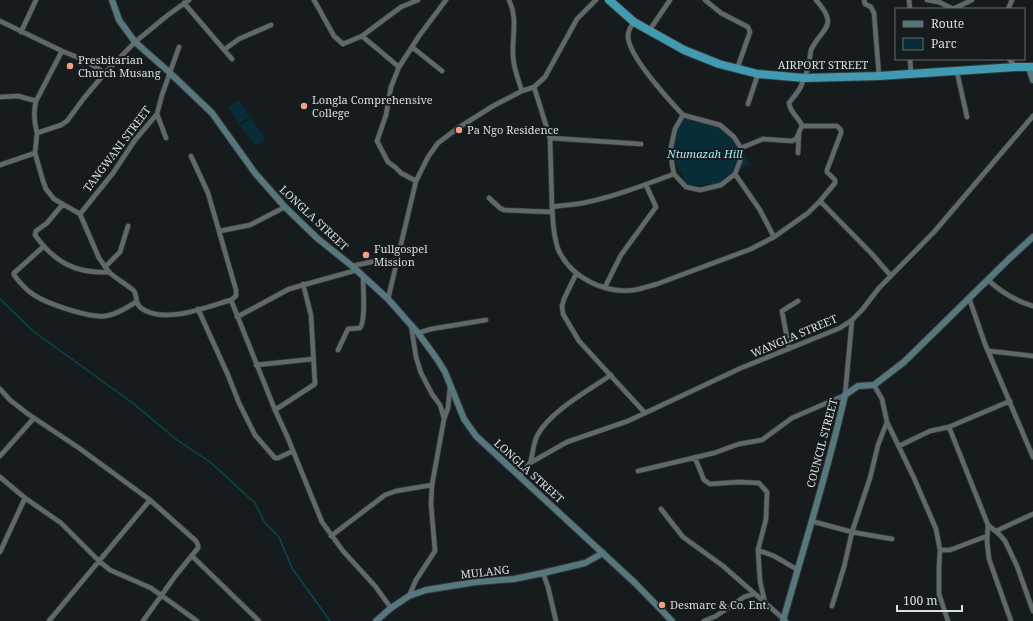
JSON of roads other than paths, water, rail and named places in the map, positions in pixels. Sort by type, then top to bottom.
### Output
[{"type":"highway","name":"AIRPORT STREET","points":[[609,0],[634,22],[690,53],[737,69],[758,74],[804,78],[879,76],[1031,67]]},
{"type":"main road","name":"LONGLA STREET","points":[[112,0],[119,20],[135,42],[212,113],[255,173],[285,207],[317,238],[355,268],[388,299],[418,333],[438,359],[445,372],[465,421],[476,436],[520,475],[635,583],[672,621]]},
{"type":"main road","points":[[1031,67],[1033,80]]},
{"type":"main road","name":"COUNCIL STREET","points":[[784,621],[811,521],[834,445],[845,395],[858,386],[874,385],[904,362],[1033,237]]},
{"type":"main road","name":"MULANG","points":[[376,621],[391,608],[409,596],[426,590],[543,574],[585,563],[602,553]]},
{"type":"street","points":[[21,32],[36,0]]},
{"type":"street","points":[[37,133],[61,126],[67,121],[105,73],[135,42],[189,0]]},
{"type":"street","points":[[314,0],[334,36],[344,44],[362,36],[401,7],[418,0]]},
{"type":"street","points":[[416,181],[401,173],[388,162],[377,140],[386,115],[391,87],[399,67],[446,0]]},
{"type":"street","points":[[509,0],[515,18],[513,55],[514,67],[522,91]]},
{"type":"street","points":[[388,299],[416,181],[428,157],[438,143],[448,134],[493,106],[522,91],[534,87],[545,76],[578,19],[596,0]]},
{"type":"street","points":[[649,31],[670,0]]},
{"type":"street","points":[[705,0],[721,13],[748,27],[750,32],[737,69]]},
{"type":"street","points":[[802,126],[800,121],[790,110],[789,103],[798,92],[804,78],[811,51],[826,30],[827,23],[824,9],[816,0]]},
{"type":"street","points":[[864,0],[865,4],[871,7],[874,13],[879,76]]},
{"type":"street","points":[[927,0],[944,3],[952,8]]},
{"type":"street","points":[[955,8],[972,0]]},
{"type":"street","points":[[184,3],[232,59]]},
{"type":"street","points":[[0,21],[84,60],[105,73]]},
{"type":"street","points":[[634,22],[628,31],[629,43],[638,59],[664,94],[683,115],[720,125],[734,137],[741,148],[740,161],[735,174],[721,185],[700,190],[686,187],[674,174],[671,147],[675,129],[683,115]]},
{"type":"street","points":[[225,49],[239,39],[271,25]]},
{"type":"street","points":[[362,36],[399,67]]},
{"type":"street","name":"TANGWANI STREET","points":[[80,214],[157,114],[169,72],[179,47]]},
{"type":"street","points":[[412,47],[442,71]]},
{"type":"street","points":[[62,50],[36,101],[34,109],[37,133],[35,153],[43,181],[46,189],[54,199],[80,214],[95,250],[109,272],[134,291],[136,302],[141,308],[158,315],[166,316],[198,309],[231,300],[236,296],[236,290],[220,231],[208,193],[191,156]]},
{"type":"street","points":[[910,60],[911,74]]},
{"type":"street","points":[[1010,60],[1016,67]]},
{"type":"street","points":[[957,72],[967,118]]},
{"type":"street","points":[[748,104],[758,74]]},
{"type":"street","points":[[534,87],[550,138],[554,235],[559,250],[566,262],[576,274],[588,281],[605,287],[632,290],[644,288],[689,273],[751,249],[774,237],[798,220],[820,201],[835,183],[835,180],[827,170],[842,133],[837,126],[802,126]]},
{"type":"street","points":[[0,97],[18,96],[36,101]]},
{"type":"street","points":[[157,114],[166,138]]},
{"type":"street","name":"WANGLA STREET","points":[[520,475],[530,463],[567,442],[645,414],[741,368],[840,328],[852,320],[879,288],[934,232],[1033,116]]},
{"type":"street","points":[[741,148],[763,139],[792,141],[796,139],[802,126]]},
{"type":"street","points":[[798,152],[799,132]]},
{"type":"street","points":[[550,138],[641,144]]},
{"type":"street","points":[[0,165],[35,153]]},
{"type":"street","points":[[489,198],[504,210],[552,209],[584,203],[646,185],[674,174]]},
{"type":"street","points":[[735,174],[760,210],[774,237]]},
{"type":"street","points":[[605,287],[621,255],[656,207],[646,185]]},
{"type":"street","points":[[820,201],[872,254],[891,276]]},
{"type":"street","points":[[63,204],[47,223],[35,232],[35,235],[43,247],[65,264],[76,269],[88,272],[109,272]]},
{"type":"street","points":[[220,231],[250,225],[285,207]]},
{"type":"street","points":[[105,267],[120,252],[128,226]]},
{"type":"street","points":[[43,247],[14,273],[20,283],[34,295],[45,301],[93,316],[116,314],[136,302]]},
{"type":"street","points":[[237,317],[289,289],[303,284],[376,261],[397,261]]},
{"type":"street","points":[[576,274],[564,299],[562,306],[563,314],[579,341],[612,375],[645,414]]},
{"type":"street","points":[[338,350],[347,330],[350,328],[360,328],[363,325],[363,276]]},
{"type":"street","points":[[988,280],[1001,291],[1033,306]]},
{"type":"street","points":[[275,410],[315,384],[311,315],[303,284]]},
{"type":"street","points":[[969,298],[988,351],[1033,457]]},
{"type":"street","points":[[231,300],[256,365],[322,522],[343,551],[376,586],[391,608]]},
{"type":"street","points":[[789,349],[782,311],[798,301]]},
{"type":"street","points":[[198,309],[239,403],[255,435],[275,458],[293,451]]},
{"type":"street","points":[[418,333],[486,320]]},
{"type":"street","points":[[638,471],[714,453],[739,444],[762,440],[792,418],[845,395],[852,320]]},
{"type":"street","points":[[411,325],[414,346],[421,373],[432,394],[440,405],[444,419]]},
{"type":"street","points":[[988,351],[1033,356]]},
{"type":"street","points":[[256,365],[313,359]]},
{"type":"street","points":[[530,463],[537,437],[541,430],[564,408],[612,375]]},
{"type":"street","points":[[409,596],[416,580],[434,551],[430,504],[444,419],[448,408],[450,385]]},
{"type":"street","points":[[874,385],[882,399],[887,422],[936,529],[940,550],[938,567],[939,594],[948,621]]},
{"type":"street","points":[[0,389],[10,400],[34,418],[79,448],[150,500],[196,541],[198,548],[176,575],[143,621]]},
{"type":"street","points":[[899,446],[930,431],[948,427],[1010,401]]},
{"type":"street","points":[[0,456],[34,418]]},
{"type":"street","points":[[832,606],[844,567],[852,532],[870,478],[878,445],[887,422]]},
{"type":"street","points":[[948,427],[988,526],[987,536],[989,559],[1011,621]]},
{"type":"street","points":[[695,458],[704,480],[710,484],[760,483],[767,492],[766,519],[758,550],[760,581],[765,603]]},
{"type":"street","points":[[0,477],[25,498],[61,522],[99,561],[110,570],[147,585],[197,621]]},
{"type":"street","points":[[331,536],[385,495],[396,491],[432,486]]},
{"type":"street","points":[[0,552],[25,498]]},
{"type":"street","points":[[49,621],[150,500]]},
{"type":"street","points":[[661,509],[683,537],[723,566],[784,621]]},
{"type":"street","points":[[996,531],[1033,514]]},
{"type":"street","points":[[811,521],[852,532],[892,539]]},
{"type":"street","points":[[988,526],[996,531],[1005,540],[1017,566],[1033,611]]},
{"type":"street","points":[[940,550],[950,550],[987,536]]},
{"type":"street","points":[[758,550],[774,556],[798,570]]},
{"type":"street","points":[[192,556],[258,621]]},
{"type":"street","points":[[543,574],[548,587],[556,621]]},
{"type":"street","points":[[744,597],[747,589]]},
{"type":"street","points":[[704,621],[716,616],[744,597],[754,594]]},
{"type":"waterway","points":[[0,299],[33,331],[134,404],[177,440],[210,462],[255,503],[265,523],[279,537],[292,568],[330,621]]},
{"type":"place","name":"Presbitarian Church Musang","points":[[70,66]]},
{"type":"place","name":"Longla Comprehensive College","points":[[304,106]]},
{"type":"place","name":"Pa Ngo Residence","points":[[459,130]]},
{"type":"place","name":"Fullgospel Mission","points":[[366,255]]},
{"type":"place","name":"Desmarc & Co. Ent.","points":[[662,605]]},
{"type":"park label","name":"Ntumazah Hill","points":[[705,154]]}]
